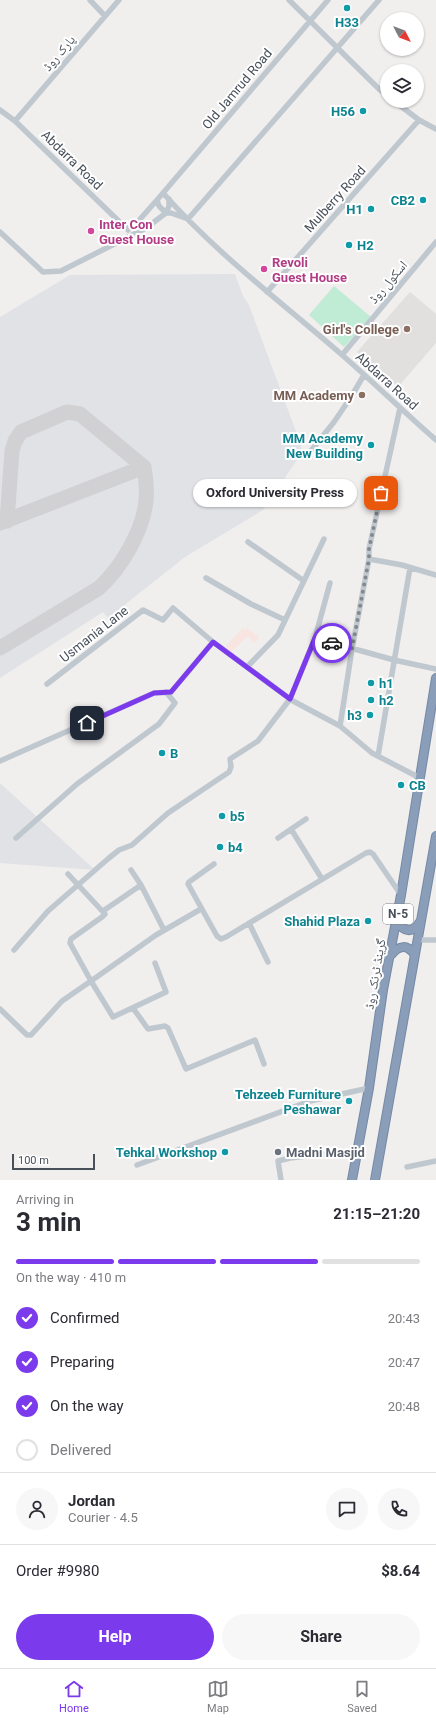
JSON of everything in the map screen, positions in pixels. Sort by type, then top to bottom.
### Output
[{"type":"highway","name":"گرینڈ ٹرنک روڈ","points":[[352,1180],[369,1088],[390,955],[402,895],[436,678]]},
{"type":"highway","name":"N-5","points":[[375,1180],[436,836]]},
{"type":"highway","points":[[397,921],[405,930],[409,930],[417,927],[421,921]]},
{"type":"highway","points":[[390,955],[396,948],[401,946],[409,948],[415,955]]},
{"type":"street","points":[[90,0],[105,16]]},
{"type":"street","name":"پارک روڈ","points":[[16,121],[119,0]]},
{"type":"street","points":[[289,0],[337,49],[380,89]]},
{"type":"street","name":"Old Jamrud Road","points":[[127,228],[134,226],[157,200],[328,0]]},
{"type":"street","points":[[157,200],[159,206],[166,213],[171,213],[188,219],[379,0]]},
{"type":"street","points":[[403,108],[419,120],[436,129]]},
{"type":"street","name":"Abdarra Road","points":[[0,110],[16,121],[134,234]]},
{"type":"street","name":"Mulberry Road","points":[[267,292],[419,120]]},
{"type":"street","name":"Abdarra Road","points":[[163,193],[188,219],[267,292],[342,355],[436,440]]},
{"type":"street","points":[[0,232],[43,272],[61,271],[146,228],[166,213],[169,206],[169,199]]},
{"type":"street","name":"اسکول روڈ","points":[[342,355],[436,242]]},
{"type":"street","points":[[306,457],[334,422],[364,375]]},
{"type":"street","points":[[340,726],[352,649],[369,559],[369,549],[400,408]]},
{"type":"street","points":[[247,667],[278,635],[324,539]]},
{"type":"street","points":[[248,542],[304,581]]},
{"type":"street","points":[[369,559],[436,575]]},
{"type":"street","points":[[378,756],[410,568]]},
{"type":"street","points":[[206,578],[251,604],[285,620]]},
{"type":"street","points":[[14,950],[48,911],[119,850],[132,844],[168,813],[229,772],[231,767],[230,759],[258,741],[290,699],[315,638],[330,584]]},
{"type":"street","name":"Usmania Lane","points":[[47,684],[143,610],[163,620],[173,608],[213,642]]},
{"type":"street","points":[[315,638],[394,660],[436,669]]},
{"type":"street","points":[[0,761],[154,693],[171,692],[213,642],[290,699],[340,726],[372,753],[420,778]]},
{"type":"street","points":[[16,838],[77,784],[159,724],[175,703],[166,692]]},
{"type":"street","points":[[278,838],[306,819]]},
{"type":"street","points":[[291,829],[322,879]]},
{"type":"street","points":[[214,864],[188,883],[217,936],[221,939],[370,852],[402,895]]},
{"type":"street","points":[[130,870],[141,885],[164,930]]},
{"type":"street","points":[[68,874],[103,911],[104,914],[71,939],[70,943],[113,1017],[166,992],[155,963]]},
{"type":"street","points":[[103,911],[141,885]]},
{"type":"street","points":[[0,1009],[27,1035],[31,1035],[62,1001],[164,930],[202,909]]},
{"type":"street","points":[[249,923],[268,962]]},
{"type":"street","points":[[417,940],[436,940]]},
{"type":"street","points":[[134,1008],[148,1029],[165,1026],[168,1028],[186,1070],[255,1040],[264,1064]]},
{"type":"street","points":[[137,1164],[310,1101],[369,1088]]},
{"type":"street","points":[[281,1180],[278,1161],[290,1158],[358,1150]]},
{"type":"street","points":[[407,1167],[436,1161]]},
{"type":"shaded area","points":[[235,274],[243,296],[249,305],[301,445],[301,454],[263,510],[185,557],[108,618],[103,612],[0,678],[0,317],[70,275]]},
{"type":"shaded area","name":"Girl's College","points":[[410,292],[436,314],[436,343],[398,387],[357,352]]},
{"type":"shaded area","points":[[243,628],[245,630],[247,628],[259,637],[254,643],[248,636],[231,652],[225,647]]},
{"type":"shaded area","points":[[0,783],[95,870],[0,863]]},
{"type":"green space","points":[[334,286],[371,317],[344,347],[309,315]]},
{"type":"taxiway","points":[[0,648],[99,588],[123,560],[136,536],[144,513],[146,501],[146,480],[144,467],[80,414],[67,412],[21,432],[15,441],[12,451],[7,521]]},
{"type":"taxiway","points":[[0,523],[144,467]]},
{"type":"way so far","points":[[332,643],[352,649],[369,559],[369,549],[381,493]]},
{"type":"place","name":"H33","points":[[347,8]]},
{"type":"place","name":"H56","points":[[363,111]]},
{"type":"place","name":"CB2","points":[[423,200]]},
{"type":"place","name":"H1","points":[[371,209]]},
{"type":"place","name":"Inter Con Guest House","points":[[91,231]]},
{"type":"place","name":"H2","points":[[349,245]]},
{"type":"place","name":"Revoli Guest House","points":[[264,269]]},
{"type":"place","name":"Girl's College","points":[[407,329]]},
{"type":"place","name":"MM Academy","points":[[362,395]]},
{"type":"place","name":"MM Academy New Building","points":[[371,445]]},
{"type":"place","name":"Oxford University Press","points":[[381,493]]},
{"type":"place","name":"h1","points":[[371,683]]},
{"type":"place","name":"h2","points":[[371,700]]},
{"type":"place","name":"h3","points":[[370,715]]},
{"type":"place","name":"B","points":[[162,753]]},
{"type":"place","name":"CB","points":[[401,785]]},
{"type":"place","name":"b5","points":[[222,816]]},
{"type":"place","name":"b4","points":[[220,847]]},
{"type":"place","name":"Shahid Plaza","points":[[368,921]]},
{"type":"place","name":"Tehzeeb Furniture Peshawar","points":[[349,1101]]},
{"type":"place","name":"Tehkal Workshop","points":[[225,1152]]},
{"type":"place","name":"Madni Masjid","points":[[278,1152]]},
{"type":"route","points":[[87,723],[154,693],[171,692],[213,642],[290,699],[315,638],[332,643]]}]
